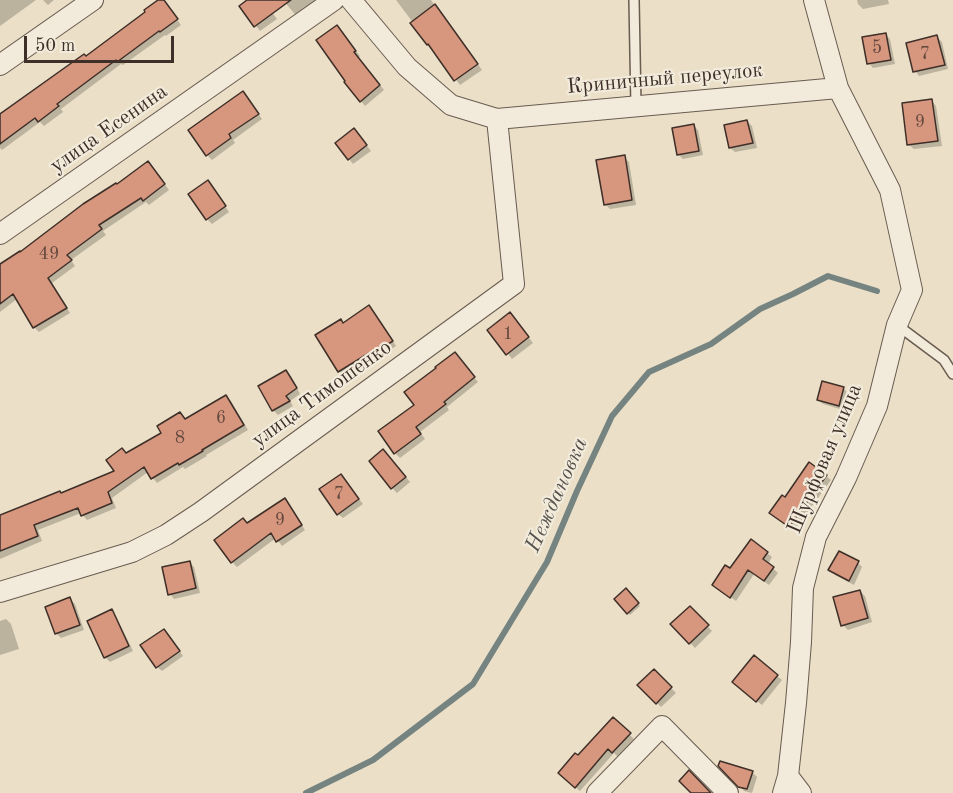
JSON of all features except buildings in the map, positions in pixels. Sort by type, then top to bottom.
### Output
[{"type":"street","points":[[0,65],[93,0]]},
{"type":"street","name":"улица Есенина","points":[[0,234],[334,0]]},
{"type":"street","points":[[351,0],[407,67],[451,105],[497,119]]},
{"type":"street","points":[[814,0],[838,87]]},
{"type":"street","name":"Криничный переулок","points":[[497,119],[838,87]]},
{"type":"street","name":"Шурфовая улица","points":[[786,785],[801,642],[803,588],[808,567],[816,537],[846,478],[878,406],[897,325],[912,290],[890,190],[838,87]]},
{"type":"street","name":"улица Тимошенко","points":[[0,592],[132,552],[166,535],[201,512],[514,284],[497,119]]},
{"type":"street","points":[[597,793],[662,726],[728,793]]},
{"type":"street","points":[[786,785],[801,793]]},
{"type":"lane","points":[[634,0],[636,106]]},
{"type":"lane","points":[[897,325],[944,360],[953,374]]},
{"type":"waterway","name":"Неждановка","points":[[306,793],[373,760],[473,684],[547,562],[612,416],[649,372],[711,344],[760,309],[828,276],[877,291]]}]
